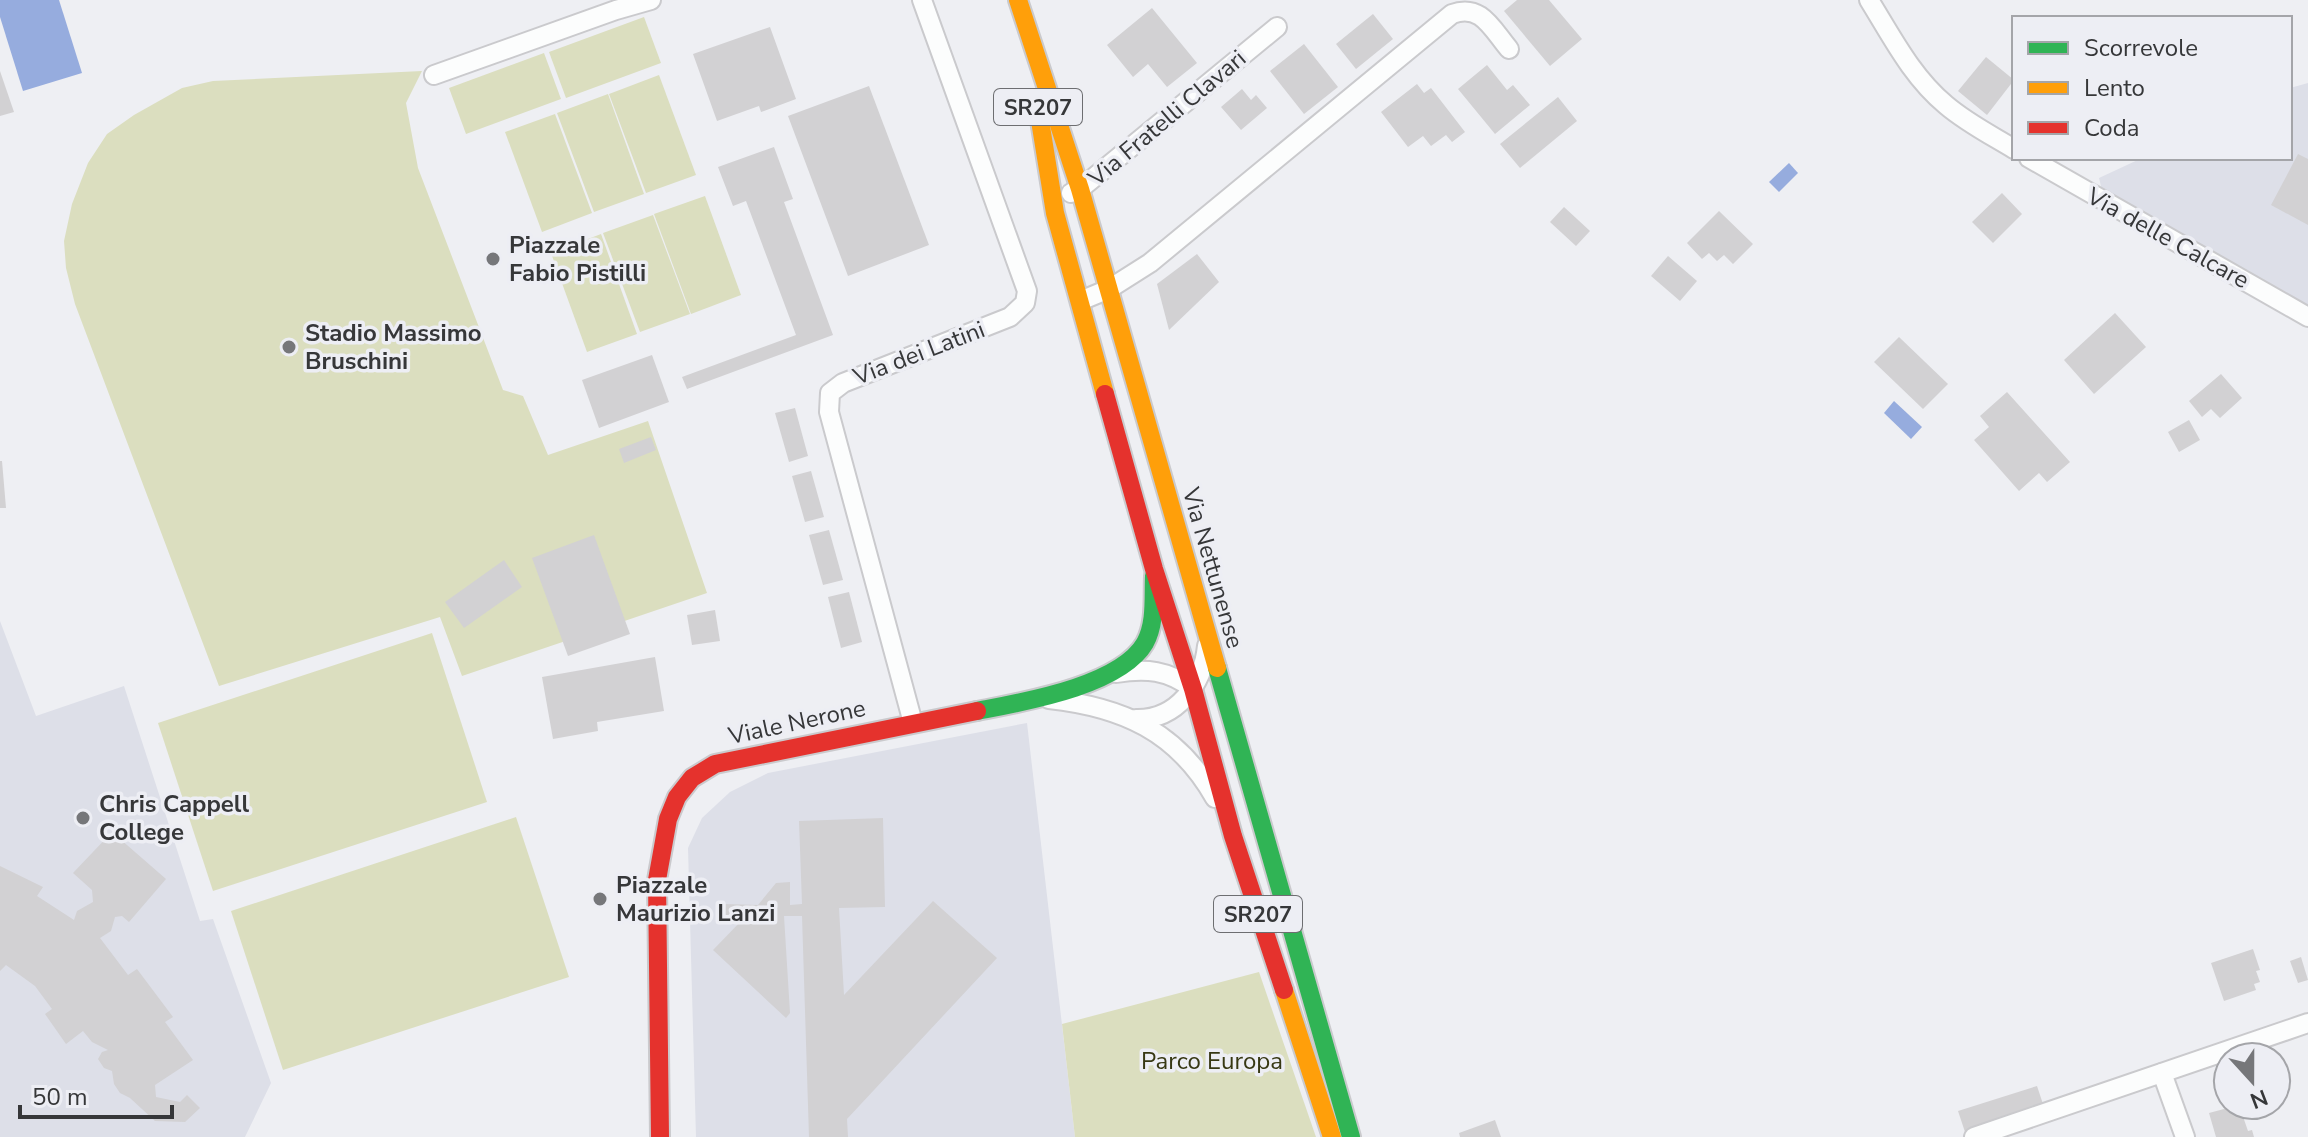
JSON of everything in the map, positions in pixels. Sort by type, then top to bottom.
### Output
[{"type":"main road","name":"Via Nettunense","points":[[1020,7],[1080,189],[1351,1137]]},
{"type":"main road","name":"Via Nettunense","points":[[1020,7],[1053,200],[1080,301],[1154,569],[1193,689],[1233,836],[1332,1137]]},
{"type":"main road","name":"Viale Nerone","points":[[660,1137],[657,880],[668,819],[677,797],[692,778],[715,764],[1038,698],[1101,676],[1133,657],[1147,638],[1153,614],[1154,569]]},
{"type":"street","points":[[434,75],[651,0]]},
{"type":"street","name":"Via dei Latini","points":[[913,723],[829,412],[830,393],[843,383],[1010,317],[1025,303],[1027,291],[922,0]]},
{"type":"street","points":[[1869,0],[1907,62],[1933,93],[1954,112],[2012,148]]},
{"type":"street","points":[[1080,301],[1109,289],[1150,263],[1452,14],[1468,9],[1479,14],[1509,49]]},
{"type":"street","name":"Via Fratelli Clavari","points":[[1053,200],[1080,189],[1277,27]]},
{"type":"street","name":"Via delle Calcare","points":[[2033,160],[2308,317]]},
{"type":"street","points":[[1136,719],[1162,715],[1193,689],[1205,665],[1208,639]]},
{"type":"street","name":"Viale Nerone","points":[[1101,676],[1130,670],[1158,671],[1193,689],[1232,721]]},
{"type":"street","name":"Viale Nerone","points":[[1038,698],[1098,706],[1136,719],[1154,731],[1194,766],[1233,836]]},
{"type":"street","points":[[1974,1137],[1996,1133],[2308,1023]]},
{"type":"street","points":[[2162,1073],[2185,1137]]},
{"type":"shaded area","points":[[2308,83],[2308,306],[2102,190],[2099,178],[2138,160],[2292,160],[2292,87]]},
{"type":"shaded area","name":"Chris Cappell College","points":[[0,621],[36,716],[124,686],[200,921],[213,919],[271,1083],[245,1137],[0,1137]]},
{"type":"shaded area","points":[[1027,723],[1075,1137],[696,1137],[688,848],[702,818],[730,792],[768,773]]},
{"type":"green space","points":[[644,17],[661,63],[566,98],[549,52]]},
{"type":"green space","points":[[544,53],[561,99],[466,134],[449,88]]},
{"type":"green space","name":"Stadio Massimo Bruschini","points":[[422,71],[406,103],[418,168],[503,390],[523,396],[548,455],[648,421],[707,593],[462,676],[440,617],[219,686],[75,304],[66,268],[64,241],[72,204],[88,163],[107,134],[182,88],[213,81]]},
{"type":"green space","points":[[659,75],[696,175],[646,193],[609,94]]},
{"type":"green space","points":[[608,94],[644,194],[594,212],[557,113]]},
{"type":"green space","points":[[555,114],[592,213],[542,232],[505,132]]},
{"type":"green space","points":[[705,196],[741,295],[691,314],[654,214]]},
{"type":"green space","points":[[653,215],[690,314],[640,332],[603,233]]},
{"type":"green space","points":[[601,234],[637,334],[587,352],[551,253]]},
{"type":"green space","points":[[432,633],[487,802],[213,891],[158,723]]},
{"type":"green space","points":[[516,817],[569,977],[283,1070],[231,911]]},
{"type":"green space","name":"Parco Europa","points":[[1259,972],[1316,1137],[1075,1137],[1062,1024]]},
{"type":"water","points":[[0,0],[59,0],[82,73],[23,91],[0,17]]},
{"type":"water","points":[[1789,163],[1798,173],[1779,192],[1769,182]]},
{"type":"water","points":[[1894,401],[1922,427],[1911,439],[1884,413]]},
{"type":"building","points":[[1517,0],[1549,0],[1582,39],[1550,66],[1504,11]]},
{"type":"building","points":[[1152,8],[1197,63],[1167,87],[1148,64],[1133,77],[1107,45]]},
{"type":"building","points":[[1373,14],[1393,39],[1356,69],[1336,44]]},
{"type":"building","points":[[770,27],[796,99],[761,112],[759,106],[717,121],[693,54]]},
{"type":"building","points":[[1304,44],[1338,87],[1304,114],[1270,71]]},
{"type":"building","points":[[1986,57],[2012,78],[1987,115],[1958,91]]},
{"type":"building","points":[[1487,65],[1507,90],[1513,85],[1530,105],[1495,134],[1458,89]]},
{"type":"building","points":[[0,71],[14,112],[0,116]]},
{"type":"building","points":[[1417,84],[1424,93],[1431,88],[1465,132],[1452,142],[1446,135],[1431,146],[1423,136],[1408,147],[1381,112]]},
{"type":"building","points":[[869,86],[929,245],[848,276],[788,116]]},
{"type":"building","points":[[1242,89],[1251,100],[1256,95],[1267,108],[1241,130],[1221,107]]},
{"type":"building","points":[[1558,97],[1577,121],[1520,168],[1500,144]]},
{"type":"building","points":[[774,147],[793,199],[784,202],[833,335],[687,389],[682,377],[796,335],[746,201],[733,206],[718,167]]},
{"type":"building","points":[[2298,154],[2308,159],[2308,225],[2271,205]]},
{"type":"building","points":[[2002,193],[2022,214],[1993,243],[1972,222]]},
{"type":"building","points":[[1564,207],[1590,231],[1576,246],[1550,222]]},
{"type":"building","points":[[1719,211],[1753,244],[1733,264],[1724,255],[1717,261],[1709,253],[1702,259],[1687,243]]},
{"type":"building","points":[[1197,254],[1219,282],[1169,330],[1157,284]]},
{"type":"building","points":[[1668,256],[1697,281],[1680,301],[1651,276]]},
{"type":"building","points":[[2115,313],[2146,347],[2094,394],[2064,360]]},
{"type":"building","points":[[1899,337],[1948,384],[1923,409],[1874,362]]},
{"type":"building","points":[[652,355],[669,402],[599,428],[582,380]]},
{"type":"building","points":[[2221,374],[2242,398],[2220,418],[2211,409],[2202,417],[2189,401]]},
{"type":"building","points":[[2007,392],[2070,462],[2047,482],[2039,473],[2019,491],[1974,440],[1989,427],[1980,416]]},
{"type":"building","points":[[795,408],[808,456],[789,462],[775,413]]},
{"type":"building","points":[[2189,420],[2200,440],[2179,452],[2168,432]]},
{"type":"building","points":[[651,437],[656,450],[624,463],[619,449]]},
{"type":"building","points":[[2,461],[6,508],[0,508]]},
{"type":"building","points":[[811,471],[824,517],[805,522],[792,476]]},
{"type":"building","points":[[829,530],[843,580],[823,585],[809,535]]},
{"type":"building","points":[[594,535],[630,634],[568,656],[532,558]]},
{"type":"building","points":[[504,560],[522,587],[464,628],[445,602]]},
{"type":"building","points":[[849,592],[862,642],[841,648],[828,597]]},
{"type":"building","points":[[715,610],[720,641],[692,645],[687,615]]},
{"type":"building","points":[[655,657],[664,711],[597,722],[598,731],[553,739],[542,677]]},
{"type":"building","points":[[883,818],[885,907],[839,908],[844,995],[933,901],[997,958],[847,1119],[848,1137],[809,1137],[802,916],[784,916],[790,1013],[786,1018],[713,950],[744,918],[724,918],[723,904],[758,905],[776,883],[790,882],[790,905],[802,904],[799,821]]},
{"type":"building","points":[[112,832],[166,879],[129,922],[122,916],[115,917],[111,931],[100,938],[128,975],[137,969],[173,1017],[165,1022],[193,1060],[155,1085],[156,1097],[180,1102],[187,1095],[200,1108],[185,1122],[155,1121],[120,1093],[114,1084],[112,1071],[104,1068],[98,1059],[102,1052],[108,1050],[92,1042],[83,1031],[66,1044],[45,1014],[52,1009],[35,986],[6,965],[0,971],[0,866],[43,887],[37,896],[74,920],[77,911],[93,902],[92,890],[73,873]]},
{"type":"building","points":[[2253,949],[2260,970],[2256,971],[2260,982],[2254,984],[2256,990],[2224,1001],[2211,963]]},
{"type":"building","points":[[2301,957],[2308,980],[2298,983],[2290,961]]},
{"type":"building","points":[[2037,1086],[2045,1110],[1966,1135],[1958,1111]]},
{"type":"building","points":[[2212,1112],[2212,1121],[2245,1121],[2254,1137],[2216,1137],[2209,1113]]},
{"type":"building","points":[[1495,1120],[1501,1137],[1460,1137],[1459,1133]]},
{"type":"traffic: fast","points":[[977,711],[1069,690],[1115,670],[1132,658],[1145,643],[1151,627],[1154,576]]},
{"type":"traffic: fast","points":[[1217,668],[1351,1137]]},
{"type":"traffic: slow","points":[[1018,0],[1080,189],[1217,668]]},
{"type":"traffic: slow","points":[[1037,102],[1055,213],[1105,394]]},
{"type":"traffic: slow","points":[[1284,990],[1332,1137]]},
{"type":"traffic: jam","points":[[1105,394],[1154,569],[1193,689],[1233,836],[1284,990]]},
{"type":"traffic: jam","points":[[660,1137],[657,880],[668,819],[677,797],[692,778],[715,764],[977,711]]},
{"type":"place","name":"Piazzale Fabio Pistilli","points":[[493,259]]},
{"type":"place","name":"Stadio Massimo Bruschini","points":[[289,347]]},
{"type":"place","name":"Chris Cappell College","points":[[83,818]]},
{"type":"place","name":"Piazzale Maurizio Lanzi","points":[[600,899]]}]
